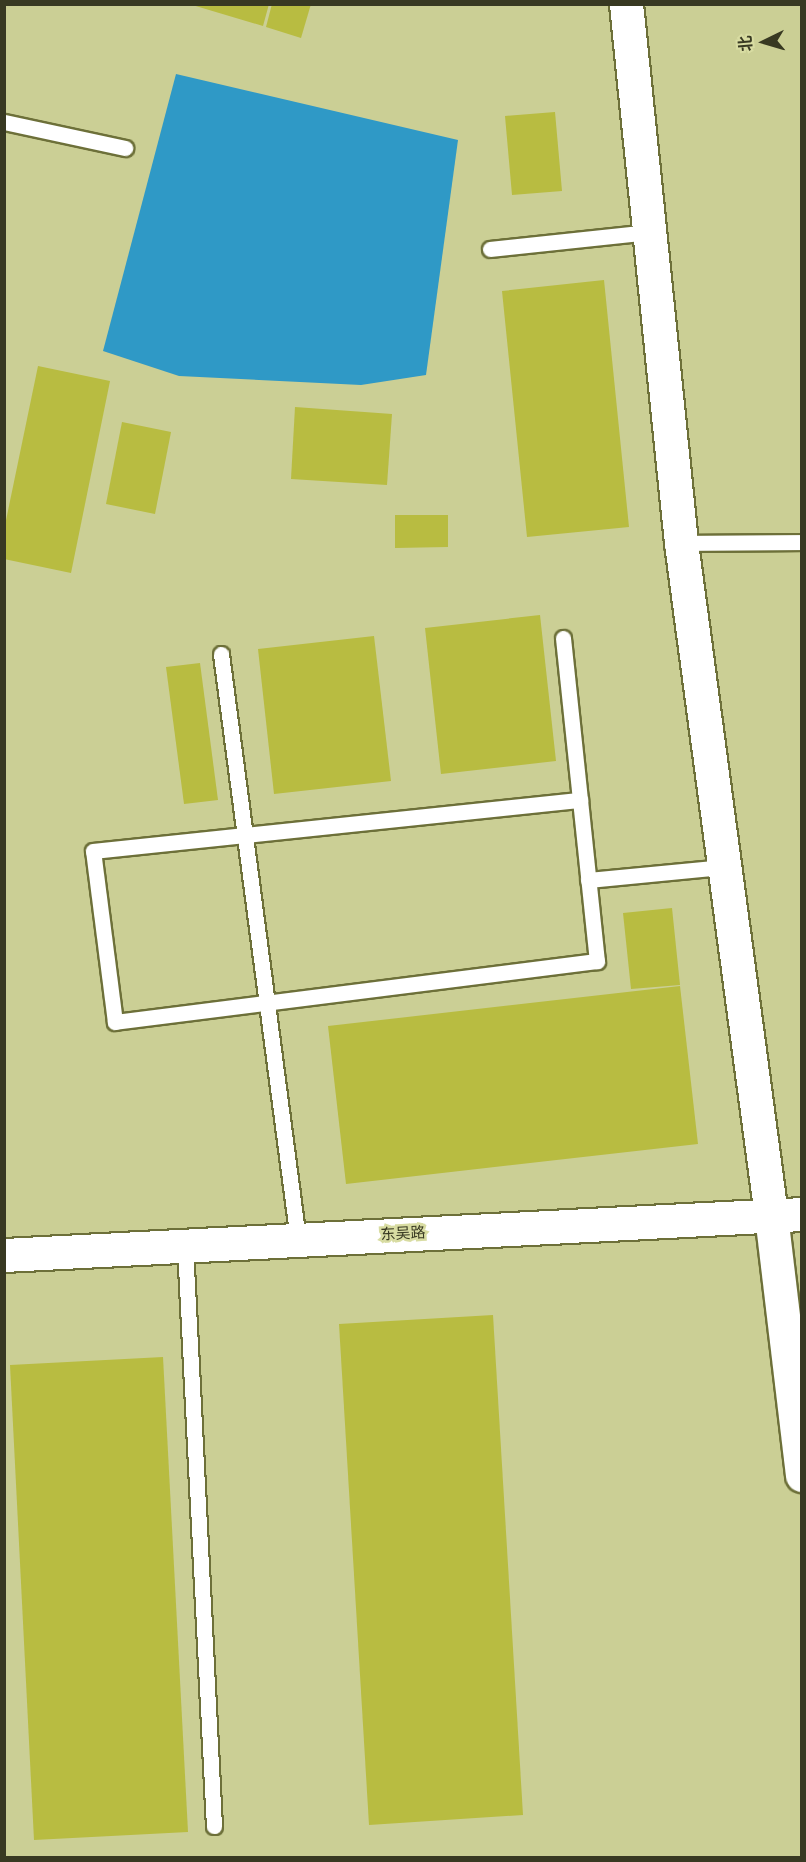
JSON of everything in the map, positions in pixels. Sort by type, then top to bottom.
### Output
[{"type":"street","points":[[626,4],[681,543],[724,867],[786,1214],[801,1475]]},
{"type":"street","name":"东吴路","points":[[4,1255],[786,1214]]},
{"type":"lane","points":[[4,122],[125,148]]},
{"type":"lane","points":[[490,249],[649,232]]},
{"type":"lane","points":[[681,543],[801,542]]},
{"type":"lane","points":[[563,638],[597,960],[115,1022],[93,851],[580,800]]},
{"type":"lane","points":[[221,654],[298,1240]]},
{"type":"lane","points":[[588,880],[724,867]]},
{"type":"lane","points":[[185,1246],[214,1826]]},
{"type":"water","points":[[176,74],[458,140],[426,375],[361,385],[179,376],[103,351]]},
{"type":"building","points":[[189,4],[269,4],[263,26]]},
{"type":"building","points":[[272,4],[311,4],[301,38],[266,27]]},
{"type":"building","points":[[555,112],[562,191],[512,195],[505,116]]},
{"type":"building","points":[[604,280],[629,527],[527,537],[502,291]]},
{"type":"building","points":[[38,366],[110,381],[71,573],[4,559],[4,530]]},
{"type":"building","points":[[295,407],[392,414],[387,485],[291,479]]},
{"type":"building","points":[[122,422],[171,432],[155,514],[106,504]]},
{"type":"building","points":[[395,515],[448,515],[448,547],[395,548]]},
{"type":"building","points":[[540,615],[556,761],[441,774],[425,628]]},
{"type":"building","points":[[374,636],[391,781],[274,794],[258,649]]},
{"type":"building","points":[[200,663],[218,800],[184,804],[166,667]]},
{"type":"building","points":[[672,908],[680,985],[631,989],[623,913]]},
{"type":"building","points":[[680,986],[698,1144],[346,1184],[328,1026]]},
{"type":"building","points":[[493,1315],[523,1815],[369,1825],[339,1324]]},
{"type":"building","points":[[163,1357],[188,1832],[34,1840],[10,1365]]}]
